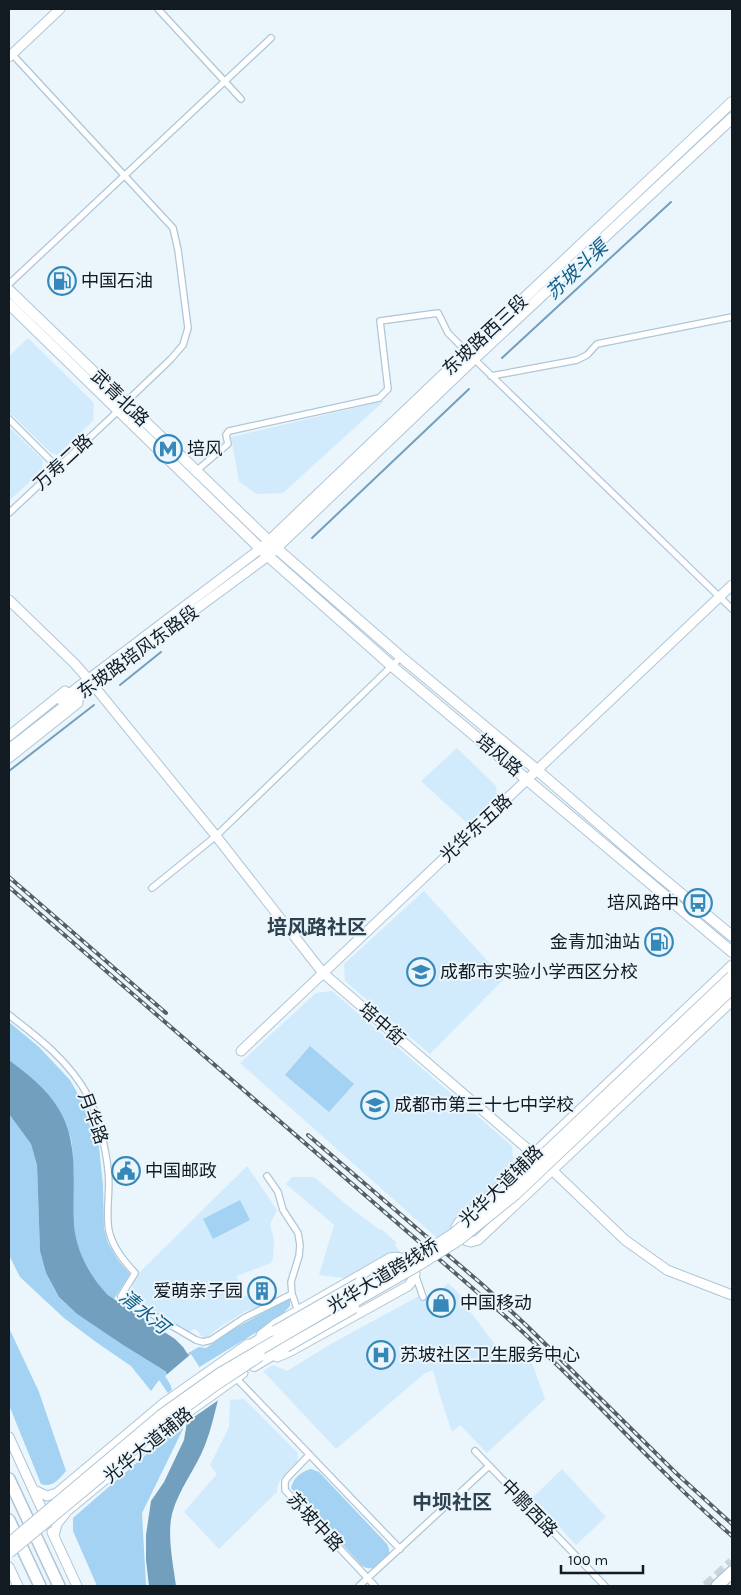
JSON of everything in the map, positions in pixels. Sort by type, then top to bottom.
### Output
[{"type":"highway","points":[[9,1479],[59,1586]]},
{"type":"highway","points":[[9,1520],[40,1586]]},
{"type":"highway","points":[[717,1586],[732,1572]]},
{"type":"highway","points":[[728,1586],[732,1582]]},
{"type":"main road","name":"东坡路西三段","points":[[264,552],[732,102]]},
{"type":"main road","name":"东坡路西三段","points":[[470,355],[732,118]]},
{"type":"main road","name":"武青北路","points":[[9,290],[264,552]]},
{"type":"main road","name":"武青北路","points":[[11,309],[196,471],[272,545]]},
{"type":"main road","name":"培风路","points":[[272,545],[401,657],[732,936]]},
{"type":"main road","name":"培风路","points":[[264,552],[392,666],[732,952]]},
{"type":"main road","name":"光华大道跨线桥","points":[[9,1543],[162,1415],[214,1377],[408,1263],[453,1234],[510,1186],[732,976]]},
{"type":"main road","name":"光华大道跨线桥","points":[[9,1553],[175,1415],[216,1385],[270,1350],[420,1265],[459,1240],[516,1194],[732,989]]},
{"type":"main road","points":[[254,1366],[429,1266],[450,1252],[487,1218]]},
{"type":"main road","points":[[243,1349],[391,1265],[453,1234]]},
{"type":"street","points":[[11,56],[60,9]]},
{"type":"street","points":[[158,9],[241,99]]},
{"type":"street","points":[[9,284],[271,38]]},
{"type":"street","name":"万寿二路","points":[[9,513],[122,407],[177,352],[183,345],[188,328],[178,250],[173,228],[11,56]]},
{"type":"street","points":[[196,471],[228,444],[226,435],[229,432],[379,398],[388,389],[380,321],[438,313],[448,333],[732,610]]},
{"type":"street","points":[[491,376],[577,360],[593,350],[598,344],[732,317]]},
{"type":"street","points":[[9,419],[58,468]]},
{"type":"street","name":"东坡路培风东路段","points":[[9,749],[73,699],[78,698],[91,682],[264,552]]},
{"type":"street","name":"光华东五路","points":[[241,1051],[732,585]]},
{"type":"street","name":"培中街","points":[[9,600],[91,682],[216,836],[323,973],[552,1170],[625,1240],[667,1270],[732,1294]]},
{"type":"street","points":[[152,888],[216,836],[401,657]]},
{"type":"street","name":"东坡路培风东路段","points":[[9,741],[80,686],[91,682]]},
{"type":"street","points":[[9,736],[65,691],[80,686]]},
{"type":"street","points":[[9,758],[78,703],[78,698]]},
{"type":"street","name":"光华大道辅路","points":[[732,965],[485,1200],[456,1225],[456,1230],[467,1241],[478,1240],[732,1001]]},
{"type":"street","name":"月华路","points":[[9,1015],[55,1052],[89,1097],[104,1143],[108,1171],[109,1232],[118,1252],[135,1273],[121,1296],[196,1340],[203,1342],[210,1340],[244,1318],[292,1294]]},
{"type":"street","points":[[267,1176],[278,1192],[283,1210],[298,1232],[299,1256],[290,1282],[298,1311]]},
{"type":"street","name":"光华大道辅路","points":[[34,1490],[47,1496],[57,1493],[174,1396],[243,1349],[275,1324],[390,1258],[396,1256],[405,1259],[411,1266],[415,1274],[408,1286],[289,1352],[254,1366],[181,1417],[67,1511],[57,1524],[54,1536]]},
{"type":"street","points":[[415,1274],[423,1297]]},
{"type":"street","points":[[236,1378],[400,1549]]},
{"type":"street","points":[[9,1438],[77,1586]]},
{"type":"street","name":"中鹏西路","points":[[474,1451],[605,1586]]},
{"type":"street","name":"苏坡中路","points":[[309,1454],[285,1481],[285,1490],[375,1586]]},
{"type":"street","points":[[359,1586],[489,1466]]},
{"type":"street","points":[[9,1567],[11,1576],[18,1586]]},
{"type":"shaded area","points":[[28,338],[94,403],[93,421],[57,455],[50,452],[9,412],[9,356]]},
{"type":"shaded area","points":[[384,401],[283,493],[256,494],[239,481],[231,437]]},
{"type":"shaded area","points":[[9,427],[43,460],[42,470],[10,500],[9,498]]},
{"type":"shaded area","points":[[457,748],[496,786],[497,796],[469,825],[421,781]]},
{"type":"shaded area","name":"成都市实验小学西区分校","points":[[424,891],[504,979],[430,1054],[345,981],[344,964]]},
{"type":"shaded area","name":"成都市第三十七中学校","points":[[332,991],[512,1146],[514,1171],[463,1222],[437,1238],[240,1063],[316,993]]},
{"type":"shaded area","points":[[9,1022],[39,1047],[70,1080],[88,1112],[99,1147],[103,1185],[104,1229],[108,1243],[118,1260],[130,1274],[114,1299],[91,1276],[81,1256],[75,1235],[74,1171],[70,1136],[59,1111],[46,1093],[9,1060]]},
{"type":"shaded area","points":[[310,1046],[354,1084],[329,1112],[285,1075]]},
{"type":"shaded area","points":[[9,1060],[48,1094],[65,1121],[70,1135],[74,1164],[75,1234],[89,1271],[108,1295],[175,1339],[183,1347],[218,1400],[205,1445],[172,1514],[170,1540],[176,1586],[149,1586],[146,1535],[151,1501],[164,1482],[184,1440],[187,1422],[173,1383],[165,1371],[77,1314],[59,1297],[46,1273],[40,1251],[37,1165],[31,1144],[9,1114]]},
{"type":"shaded area","points":[[9,1114],[31,1144],[37,1165],[40,1251],[46,1273],[59,1297],[77,1314],[165,1371],[165,1373],[188,1353],[199,1347],[206,1348],[232,1330],[290,1298],[290,1306],[278,1319],[201,1366],[168,1393],[159,1380],[151,1391],[131,1366],[64,1318],[20,1277],[10,1257]]},
{"type":"shaded area","points":[[247,1166],[277,1210],[270,1224],[274,1240],[271,1263],[237,1276],[242,1297],[259,1292],[263,1306],[246,1311],[218,1328],[208,1337],[203,1338],[196,1329],[187,1332],[131,1295],[133,1282],[139,1273]]},
{"type":"shaded area","points":[[292,1177],[314,1177],[348,1206],[381,1229],[397,1243],[395,1245],[400,1252],[351,1279],[319,1275],[334,1225],[286,1184]]},
{"type":"shaded area","points":[[240,1200],[250,1220],[213,1239],[203,1219]]},
{"type":"shaded area","points":[[448,1283],[472,1306],[469,1310],[496,1346],[501,1345],[503,1352],[519,1348],[531,1360],[545,1399],[487,1453],[460,1425],[452,1432],[433,1370],[424,1374],[336,1449],[263,1371],[273,1365],[287,1371],[329,1345],[417,1297],[435,1298]]},
{"type":"shaded area","points":[[9,1328],[39,1392],[66,1471],[49,1485],[41,1484],[9,1405]]},
{"type":"shaded area","points":[[244,1399],[298,1453],[297,1462],[281,1478],[277,1492],[219,1549],[184,1512],[217,1474],[210,1465],[229,1427],[230,1400]]},
{"type":"shaded area","points":[[180,1425],[183,1429],[142,1513],[146,1586],[97,1586],[73,1531],[73,1518]]},
{"type":"shaded area","points":[[311,1469],[319,1472],[387,1544],[389,1554],[374,1568],[362,1566],[291,1488],[298,1476],[304,1471]]},
{"type":"shaded area","points":[[562,1469],[606,1517],[576,1545],[532,1498]]},
{"type":"pier","points":[[191,1354],[220,1399],[184,1424],[170,1384],[165,1376]]},
{"type":"waterway","name":"苏坡斗渠","points":[[502,358],[671,202]]},
{"type":"waterway","name":"苏坡斗渠","points":[[312,538],[469,389]]},
{"type":"waterway","name":"苏坡斗渠","points":[[120,685],[161,652]]},
{"type":"waterway","name":"苏坡斗渠","points":[[9,771],[94,705]]},
{"type":"tunnel","points":[[706,1586],[732,1562]]},
{"type":"railway","points":[[9,877],[166,1013]]},
{"type":"railway","points":[[9,887],[514,1324],[569,1376],[676,1484],[732,1536]]},
{"type":"railway","points":[[308,1135],[484,1286],[676,1473],[732,1524]]},
{"type":"place","name":"中国石油","points":[[62,281]]},
{"type":"place","name":"培风","points":[[168,449]]},
{"type":"place","name":"培风路中","points":[[698,903]]},
{"type":"place","name":"金青加油站","points":[[659,942]]},
{"type":"place","name":"成都市实验小学西区分校","points":[[421,972]]},
{"type":"place","name":"成都市第三十七中学校","points":[[375,1105]]},
{"type":"place","name":"中国邮政","points":[[126,1171]]},
{"type":"place","name":"爱萌亲子园","points":[[262,1291]]},
{"type":"place","name":"中国移动","points":[[441,1303]]},
{"type":"place","name":"苏坡社区卫生服务中心","points":[[381,1355]]},
{"type":"district","name":"培风路社区","points":[[317,927]]},
{"type":"district","name":"中坝社区","points":[[452,1502]]},
{"type":"water label","name":"清水河","points":[[144,1312]]}]
